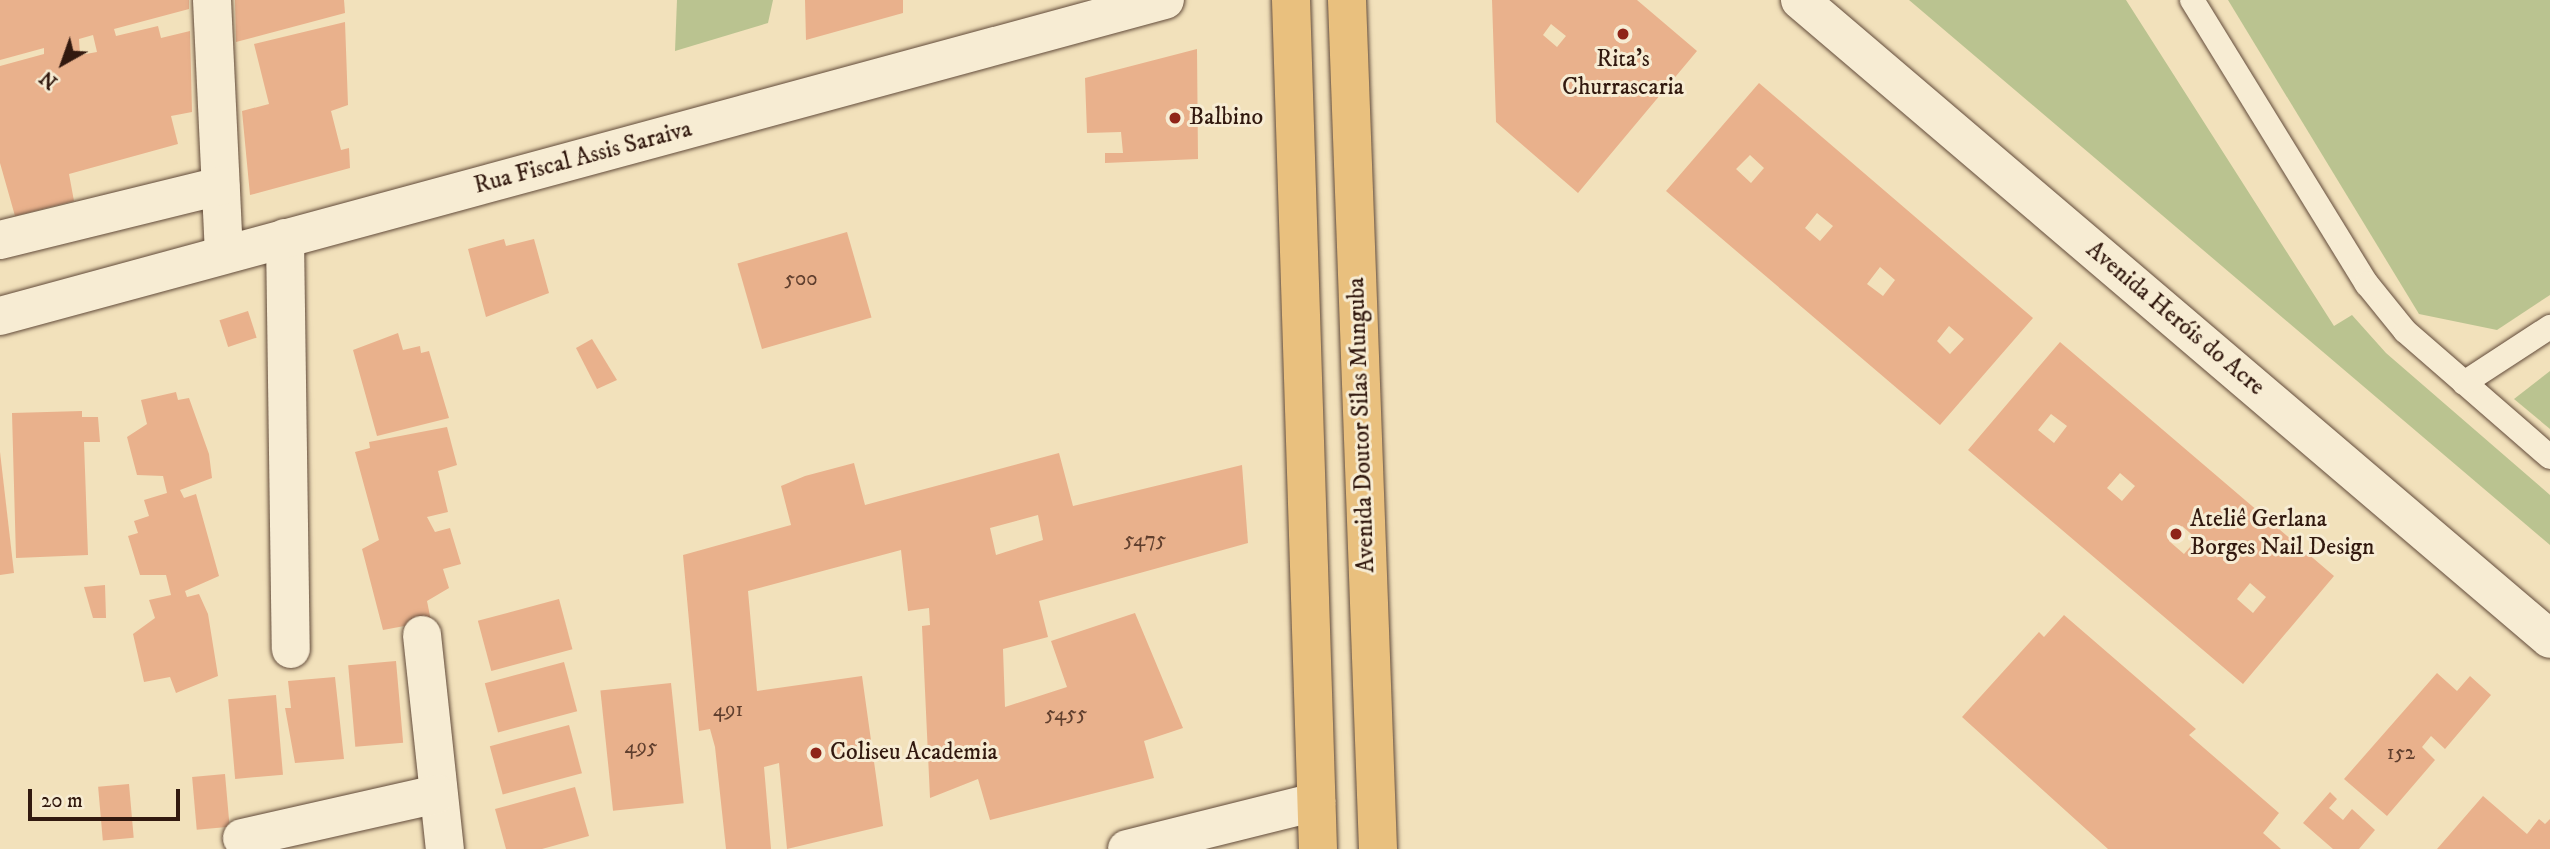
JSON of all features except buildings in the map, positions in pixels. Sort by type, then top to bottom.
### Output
[{"type":"main road","points":[[1291,0],[1318,849]]},
{"type":"main road","name":"Avenida Doutor Silas Munguba","points":[[1347,0],[1378,849]]},
{"type":"street","points":[[212,0],[224,254]]},
{"type":"street","name":"Rua Fiscal Assis Saraiva","points":[[0,316],[1165,0]]},
{"type":"street","name":"Avenida Heróis do Acre","points":[[1800,0],[2550,639]]},
{"type":"street","points":[[0,240],[220,186]]},
{"type":"street","points":[[285,239],[291,649]]},
{"type":"street","points":[[422,635],[445,849]]},
{"type":"street","points":[[242,838],[437,794]]},
{"type":"street","points":[[1127,849],[1316,802]]},
{"type":"lane","points":[[2192,0],[2367,284],[2405,331],[2550,457]]},
{"type":"lane","points":[[2464,383],[2550,327]]},
{"type":"green space","points":[[677,0],[773,0],[768,23],[675,51]]},
{"type":"green space","points":[[1909,0],[2126,0],[2334,326],[2352,315],[2386,353],[2550,495],[2550,545]]},
{"type":"green space","points":[[2228,0],[2550,0],[2550,295],[2497,330],[2419,314]]},
{"type":"green space","points":[[2550,371],[2550,429],[2514,399]]},
{"type":"place","name":"Rita's Churrascaria","points":[[1623,34]]},
{"type":"place","name":"Balbino","points":[[1175,118]]},
{"type":"place","name":"Ateliê Gerlana Borges Nail Design","points":[[2176,534]]},
{"type":"place","name":"Coliseu Academia","points":[[816,753]]}]
